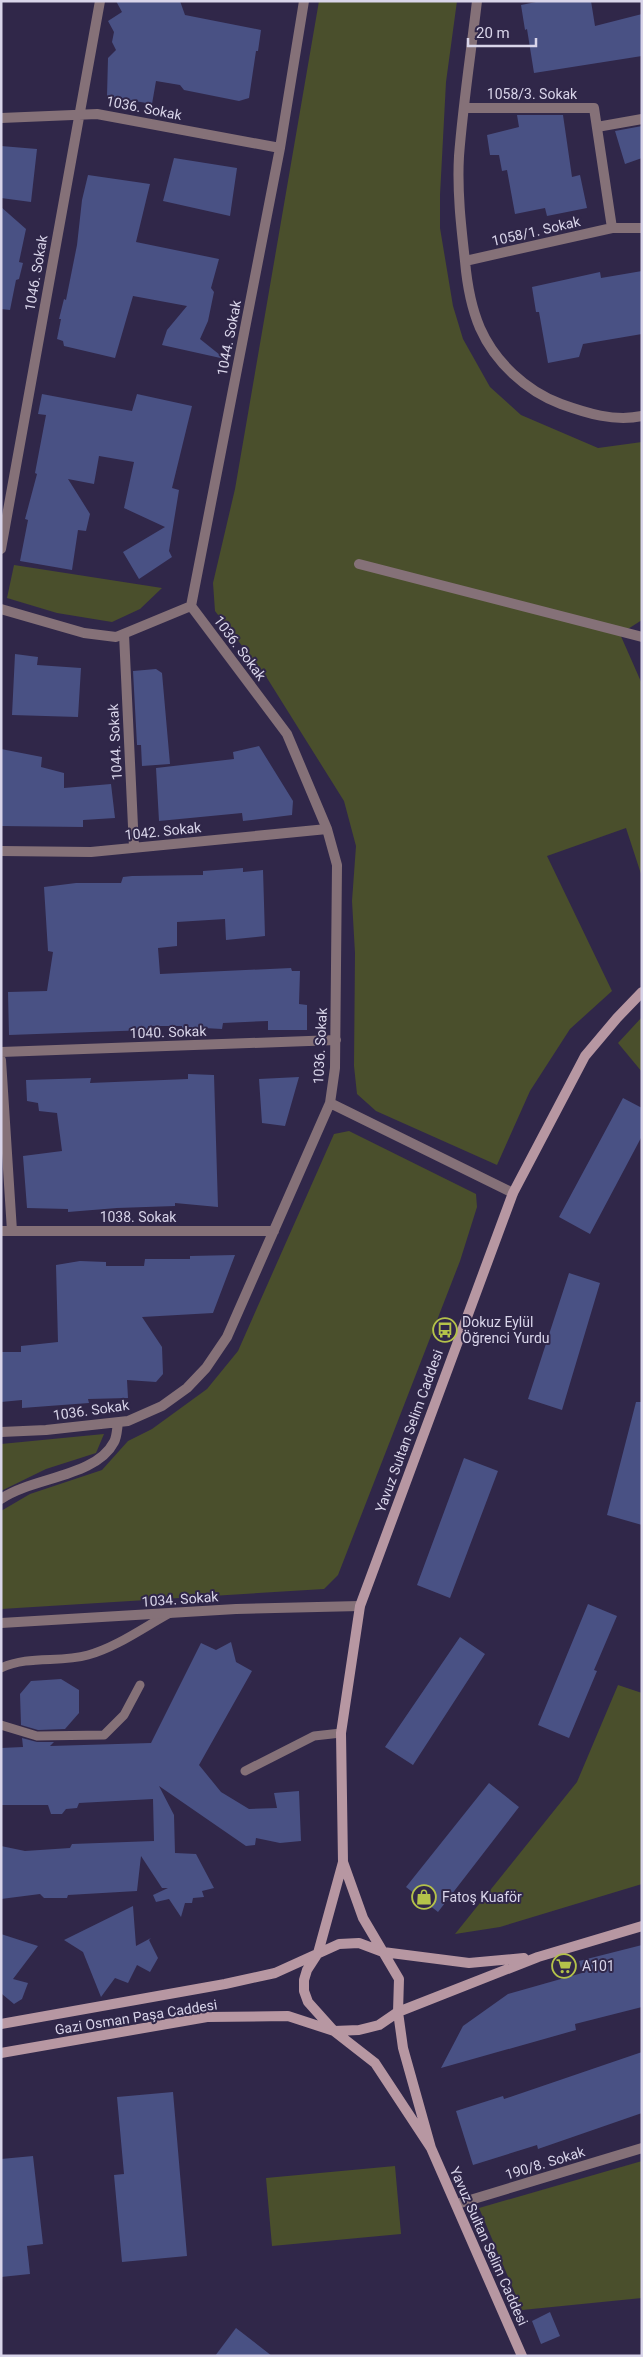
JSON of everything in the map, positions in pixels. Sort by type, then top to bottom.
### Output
[{"type":"main road","name":"Yavuz Sultan Selim Caddesi","points":[[431,2148],[403,2048],[398,2012],[399,1978],[363,1918],[343,1862],[341,1733],[360,1606],[513,1193],[585,1056],[642,992]]},
{"type":"main road","points":[[343,1862],[318,1953],[307,1970],[304,1980],[304,1991],[308,2002],[334,2031],[359,2030],[379,2025],[398,2012],[538,1957],[642,1926]]},
{"type":"main road","points":[[318,1953],[339,1944],[360,1943],[383,1952],[470,1963],[538,1957]]},
{"type":"main road","name":"Gazi Osman Paşa Caddesi","points":[[1,2024],[266,1975],[318,1953]]},
{"type":"main road","name":"Gazi Osman Paşa Caddesi","points":[[1,2053],[207,2018],[288,2016],[334,2031]]},
{"type":"main road","name":"Yavuz Sultan Selim Caddesi","points":[[334,2031],[375,2063],[431,2148],[522,2356]]},
{"type":"street","name":"1046. Sokak","points":[[1,549],[78,114],[100,1]]},
{"type":"street","name":"1044. Sokak","points":[[191,606],[280,148],[304,1]]},
{"type":"street","points":[[477,1],[459,157],[459,194],[465,261],[475,314],[481,329],[496,354],[517,378],[542,396],[589,413],[618,418],[642,416]]},
{"type":"street","name":"1058/3. Sokak","points":[[465,108],[594,108],[597,128]]},
{"type":"street","name":"1036. Sokak","points":[[1,118],[97,114],[280,148]]},
{"type":"street","points":[[612,228],[597,128],[642,119]]},
{"type":"street","name":"1058/1. Sokak","points":[[465,261],[612,228],[642,228]]},
{"type":"street","points":[[359,564],[642,637]]},
{"type":"street","name":"1036. Sokak","points":[[1,1432],[46,1430],[128,1421],[162,1406],[186,1388],[206,1368],[227,1338],[330,1103],[335,1068],[336,1040],[337,865],[327,829],[287,734],[191,606]]},
{"type":"street","points":[[1,609],[84,633],[116,637],[191,606]]},
{"type":"street","name":"1044. Sokak","points":[[124,634],[134,848]]},
{"type":"street","name":"1042. Sokak","points":[[1,851],[91,852],[327,829]]},
{"type":"street","name":"1040. Sokak","points":[[1,1052],[336,1040]]},
{"type":"street","points":[[1,1060],[7,1231]]},
{"type":"street","points":[[330,1103],[513,1193]]},
{"type":"street","name":"1038. Sokak","points":[[7,1231],[274,1231]]},
{"type":"street","points":[[1,1499],[40,1481],[97,1462],[114,1442],[118,1423]]},
{"type":"street","name":"1034. Sokak","points":[[1,1624],[236,1609],[360,1606]]},
{"type":"street","name":"190/8. Sokak","points":[[457,2204],[642,2148]]},
{"type":"lane","points":[[1,1668],[32,1660],[88,1655],[171,1613]]},
{"type":"lane","points":[[1,1725],[37,1736],[104,1735],[124,1715],[140,1685]]},
{"type":"lane","points":[[245,1770],[314,1736],[341,1733]]},
{"type":"green space","points":[[319,1],[457,1],[446,82],[440,228],[453,306],[463,339],[490,387],[521,415],[598,448],[642,442],[642,620],[620,634],[642,684],[642,877],[626,828],[547,856],[612,991],[570,1029],[530,1091],[497,1165],[376,1111],[357,1094],[354,1066],[355,953],[352,901],[356,846],[344,801],[267,678],[215,611],[213,583],[235,489]]},
{"type":"green space","points":[[14,565],[162,588],[140,609],[112,622],[57,613],[7,598]]},
{"type":"green space","points":[[642,1017],[642,1072],[618,1043]]},
{"type":"green space","points":[[349,1131],[476,1194],[477,1207],[460,1261],[338,1575],[324,1589],[1,1609],[1,1511],[30,1494],[102,1470],[128,1441],[152,1429],[207,1389],[238,1351],[334,1134]]},
{"type":"green space","points":[[104,1434],[96,1453],[46,1469],[1,1491],[1,1444]]},
{"type":"green space","points":[[618,1685],[642,1693],[642,1884],[500,1927],[455,1934],[577,1782]]},
{"type":"green space","points":[[642,2161],[642,2298],[522,2310],[479,2208]]},
{"type":"green space","points":[[395,2166],[401,2234],[272,2246],[266,2178]]},
{"type":"building","points":[[116,1],[180,1],[185,15],[261,30],[249,98],[239,101],[184,90],[180,85],[156,81],[152,104],[107,96],[108,58],[116,50],[112,42],[114,32],[108,21],[122,12]]},
{"type":"building","points":[[541,1],[591,1],[595,26],[642,14],[642,56],[534,73],[521,5]]},
{"type":"building","points":[[517,115],[563,115],[572,177],[580,175],[587,208],[547,216],[545,208],[515,214],[507,170],[502,171],[499,155],[490,155],[487,135],[519,127]]},
{"type":"building","points":[[642,126],[642,158],[625,164],[615,131]]},
{"type":"building","points":[[1,146],[37,149],[31,202],[1,198]]},
{"type":"building","points":[[174,158],[237,168],[230,216],[163,201]]},
{"type":"building","points":[[88,175],[150,184],[136,242],[219,259],[211,288],[214,292],[208,321],[200,339],[225,359],[162,345],[167,330],[187,306],[133,296],[115,358],[64,346],[63,341],[57,339],[61,319],[59,319],[64,299],[66,300],[77,245],[82,200]]},
{"type":"building","points":[[1,207],[26,229],[19,262],[23,263],[19,279],[16,280],[10,310],[1,309]]},
{"type":"building","points":[[642,271],[642,334],[583,344],[579,357],[548,363],[539,312],[536,312],[532,287],[600,272],[601,278]]},
{"type":"building","points":[[42,394],[132,411],[137,394],[192,406],[172,488],[179,490],[169,551],[172,557],[139,579],[123,552],[165,527],[124,508],[134,462],[99,456],[94,484],[68,479],[90,514],[86,531],[78,530],[72,570],[20,561],[28,520],[25,519],[37,474],[35,473],[46,415],[38,414]]},
{"type":"building","points":[[15,654],[38,657],[37,665],[81,668],[78,717],[12,715]]},
{"type":"building","points":[[156,669],[162,673],[170,764],[142,766],[141,745],[137,745],[133,671]]},
{"type":"building","points":[[259,746],[293,801],[292,815],[243,821],[242,813],[159,821],[156,768],[234,759],[233,752]]},
{"type":"building","points":[[1,749],[42,757],[41,767],[64,773],[64,788],[111,784],[115,818],[83,820],[83,827],[1,826]]},
{"type":"building","points":[[243,868],[243,872],[263,870],[265,936],[226,940],[225,919],[177,922],[177,946],[158,948],[160,974],[291,968],[292,971],[300,971],[299,1004],[307,1005],[307,1030],[268,1030],[268,1021],[223,1023],[222,1029],[204,1028],[204,1031],[182,1032],[182,1026],[148,1026],[148,1030],[9,1035],[8,992],[47,991],[53,952],[48,951],[44,887],[76,883],[121,883],[123,877],[203,875],[203,871]]},
{"type":"building","points":[[188,1074],[214,1075],[218,1207],[175,1203],[175,1206],[68,1212],[68,1209],[27,1208],[23,1156],[62,1151],[57,1113],[39,1111],[38,1103],[27,1101],[26,1080],[91,1078],[90,1083],[188,1079]]},
{"type":"building","points":[[299,1077],[285,1126],[262,1123],[259,1079]]},
{"type":"building","points":[[623,1098],[642,1108],[642,1136],[590,1234],[559,1217]]},
{"type":"building","points":[[235,1255],[213,1313],[142,1317],[162,1347],[163,1374],[156,1382],[127,1380],[128,1398],[88,1399],[89,1403],[22,1408],[22,1400],[1,1402],[1,1352],[21,1352],[21,1346],[58,1342],[56,1265],[80,1261],[106,1262],[106,1266],[144,1266],[145,1259],[190,1259],[190,1256]]},
{"type":"building","points":[[569,1273],[600,1283],[562,1410],[528,1399]]},
{"type":"building","points":[[636,1402],[642,1402],[642,1525],[607,1515]]},
{"type":"building","points":[[464,1458],[498,1471],[450,1598],[417,1585]]},
{"type":"building","points":[[588,1604],[617,1616],[594,1670],[597,1671],[569,1738],[538,1725]]},
{"type":"building","points":[[460,1637],[485,1654],[413,1765],[385,1747]]},
{"type":"building","points":[[231,1642],[236,1662],[252,1671],[199,1765],[221,1792],[249,1809],[277,1808],[274,1793],[299,1791],[301,1841],[280,1843],[256,1838],[255,1845],[246,1846],[159,1786],[174,1815],[175,1853],[196,1854],[214,1888],[202,1891],[204,1897],[193,1898],[192,1903],[185,1903],[181,1917],[169,1899],[156,1902],[153,1895],[168,1888],[162,1888],[141,1856],[137,1891],[68,1895],[67,1898],[44,1898],[40,1894],[1,1899],[1,1846],[25,1851],[70,1848],[72,1844],[154,1841],[153,1799],[79,1803],[77,1808],[66,1809],[62,1814],[51,1814],[48,1805],[1,1805],[1,1748],[23,1747],[22,1738],[37,1742],[54,1742],[50,1746],[151,1743],[201,1643],[216,1650]]},
{"type":"building","points":[[61,1679],[79,1690],[79,1713],[65,1729],[38,1730],[21,1725],[20,1694],[31,1681]]},
{"type":"building","points":[[489,1783],[519,1807],[438,1912],[406,1887]]},
{"type":"building","points":[[133,1906],[136,1946],[151,1938],[149,1940],[158,1958],[150,1972],[137,1965],[128,1983],[115,1978],[101,1997],[83,1952],[64,1940]]},
{"type":"building","points":[[1,1934],[38,1946],[13,1979],[28,1983],[22,1999],[14,2004],[1,1995]]},
{"type":"building","points":[[642,1945],[642,2007],[575,2024],[576,2030],[441,2068],[463,2026],[508,1994],[582,1973],[579,1961]]},
{"type":"building","points":[[642,2052],[642,2113],[538,2149],[537,2145],[473,2165],[456,2111],[503,2096],[504,2099]]},
{"type":"building","points":[[173,2092],[187,2256],[122,2262],[114,2175],[124,2174],[117,2097]]},
{"type":"building","points":[[33,2156],[43,2244],[27,2246],[30,2274],[1,2277],[1,2159]]},
{"type":"building","points":[[550,2312],[560,2336],[541,2344],[532,2321]]},
{"type":"building","points":[[236,2328],[272,2356],[215,2356]]},
{"type":"place","name":"Dokuz Eylül Öğrenci Yurdu","points":[[445,1330]]},
{"type":"place","name":"Fatoş Kuaför","points":[[424,1897]]},
{"type":"place","name":"A101","points":[[564,1966]]}]
